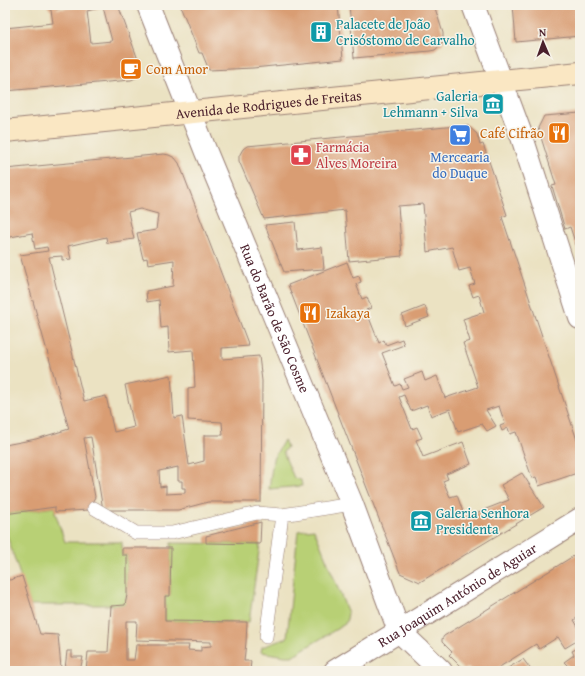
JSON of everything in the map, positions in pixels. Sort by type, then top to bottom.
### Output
[{"type":"main road","name":"Avenida de Rodrigues de Freitas","points":[[5,131],[580,73]]},
{"type":"street","name":"Rua do Barão de São Cosme","points":[[148,5],[190,112],[352,504],[399,632]]},
{"type":"street","points":[[473,5],[522,137],[580,318]]},
{"type":"street","name":"Rua Joaquim António de Aguiar","points":[[336,671],[580,519]]},
{"type":"street","points":[[399,632],[441,671]]},
{"type":"lane","points":[[94,508],[136,533],[172,533],[258,513],[282,515],[352,504]]},
{"type":"lane","points":[[266,637],[282,515]]},
{"type":"green space","points":[[284,440],[287,447],[283,452],[294,478],[301,480],[302,486],[269,489],[273,459]]},
{"type":"green space","points":[[55,507],[55,512],[65,542],[122,542],[122,555],[127,555],[127,595],[125,605],[30,605],[5,530],[5,514]]},
{"type":"green space","points":[[314,529],[348,613],[345,624],[292,656],[261,652],[262,647],[287,638],[298,531]]},
{"type":"green space","points":[[171,543],[260,544],[249,622],[165,621],[165,596],[170,595]]},
{"type":"building","points":[[47,5],[63,5],[56,9],[86,7],[85,5],[118,5],[140,65],[141,70],[138,77],[131,80],[5,91],[5,28],[53,23],[50,10]],"holes":[[[103,7],[112,41],[91,43],[87,11]]]},
{"type":"building","points":[[180,5],[338,5],[343,59],[253,68],[209,70],[202,53],[199,53]]},
{"type":"building","points":[[349,5],[434,5],[443,33],[443,43],[435,50],[430,51],[354,58]]},
{"type":"building","points":[[513,5],[580,5],[580,36],[516,42]]},
{"type":"building","points":[[580,113],[580,257],[570,227],[565,229],[552,186],[556,185],[538,128],[544,116]]},
{"type":"building","points":[[467,125],[477,134],[480,145],[483,144],[507,215],[502,217],[580,449],[580,472],[539,486],[536,477],[532,478],[516,432],[510,434],[508,428],[502,431],[500,426],[505,424],[499,406],[486,410],[496,426],[487,431],[482,424],[458,432],[450,409],[431,416],[427,405],[411,411],[404,395],[399,397],[412,429],[417,427],[422,438],[416,440],[423,457],[463,442],[471,464],[446,474],[448,479],[443,481],[450,497],[457,495],[463,512],[461,512],[463,518],[509,500],[501,485],[522,473],[544,507],[420,582],[400,573],[288,285],[347,262],[353,278],[359,276],[361,282],[356,284],[362,299],[367,297],[371,308],[366,310],[379,343],[384,340],[386,345],[402,339],[404,345],[382,353],[395,386],[400,384],[402,389],[408,387],[404,379],[422,372],[425,381],[437,376],[445,398],[478,387],[463,343],[470,341],[463,319],[484,312],[479,295],[473,297],[469,286],[475,284],[470,268],[459,271],[452,247],[427,252],[423,204],[398,206],[402,256],[349,261],[345,210],[264,219],[239,161],[239,156],[243,149],[247,146]]},
{"type":"building","points":[[164,154],[175,158],[179,163],[249,346],[222,348],[222,359],[259,356],[262,381],[261,502],[208,502],[178,510],[103,510],[91,437],[84,438],[95,497],[88,510],[55,512],[55,507],[5,514],[5,445],[36,439],[69,429],[20,255],[48,251],[47,247],[35,249],[32,233],[5,238],[5,169]],"holes":[[[140,209],[158,214],[156,230],[137,233],[143,259],[147,258],[148,264],[174,260],[173,286],[146,291],[147,302],[159,300],[161,328],[168,327],[169,352],[193,350],[195,387],[188,388],[188,420],[222,422],[223,435],[204,435],[204,461],[189,465],[182,416],[174,418],[171,375],[125,385],[134,427],[114,432],[106,396],[84,401],[49,257],[62,256],[62,260],[71,259],[68,246],[106,237],[107,243],[134,239],[128,212]],[[178,467],[178,481],[182,481],[182,488],[185,488],[185,493],[166,494],[166,486],[160,487],[159,471]]]},
{"type":"building","points":[[295,222],[298,250],[322,247],[324,269],[284,272],[265,225]]},
{"type":"building","points":[[425,306],[429,317],[405,326],[402,315]]},
{"type":"building","points":[[261,522],[260,544],[206,543],[206,536]]},
{"type":"building","points":[[122,548],[171,548],[170,596],[165,596],[165,621],[247,622],[244,661],[251,661],[250,671],[86,671],[88,652],[108,652],[111,606],[125,605],[127,595],[127,555],[122,555]],"holes":[[[126,621],[137,621],[136,640],[211,642],[211,646],[201,647],[201,651],[188,650],[189,645],[136,645],[134,660],[126,660]]]},
{"type":"building","points":[[580,552],[580,616],[574,620],[580,630],[580,639],[565,648],[558,637],[539,649],[536,644],[498,668],[500,671],[472,671],[468,667],[464,670],[449,655],[452,652],[442,642],[444,636]]},
{"type":"building","points":[[22,576],[40,634],[58,635],[61,668],[65,669],[67,651],[72,651],[72,657],[83,657],[80,671],[5,671],[5,579],[10,580]]},
{"type":"building","points":[[578,648],[580,650],[580,667],[576,671],[573,671],[564,662],[574,655],[572,651]]},
{"type":"building","points":[[523,659],[532,671],[503,671]]},
{"type":"place","name":"Palacete de João Crisóstomo de Carvalho","points":[[321,32]]},
{"type":"place","name":"Com Amor","points":[[131,69]]},
{"type":"place","name":"Galeria Lehmann + Silva","points":[[493,104]]},
{"type":"place","name":"Café Cifrão","points":[[559,133]]},
{"type":"place","name":"Mercearia do Duque","points":[[460,135]]},
{"type":"place","name":"Farmácia Alves Moreira","points":[[301,155]]},
{"type":"place","name":"Izakaya","points":[[310,313]]},
{"type":"place","name":"Galeria Senhora Presidenta","points":[[421,521]]}]
